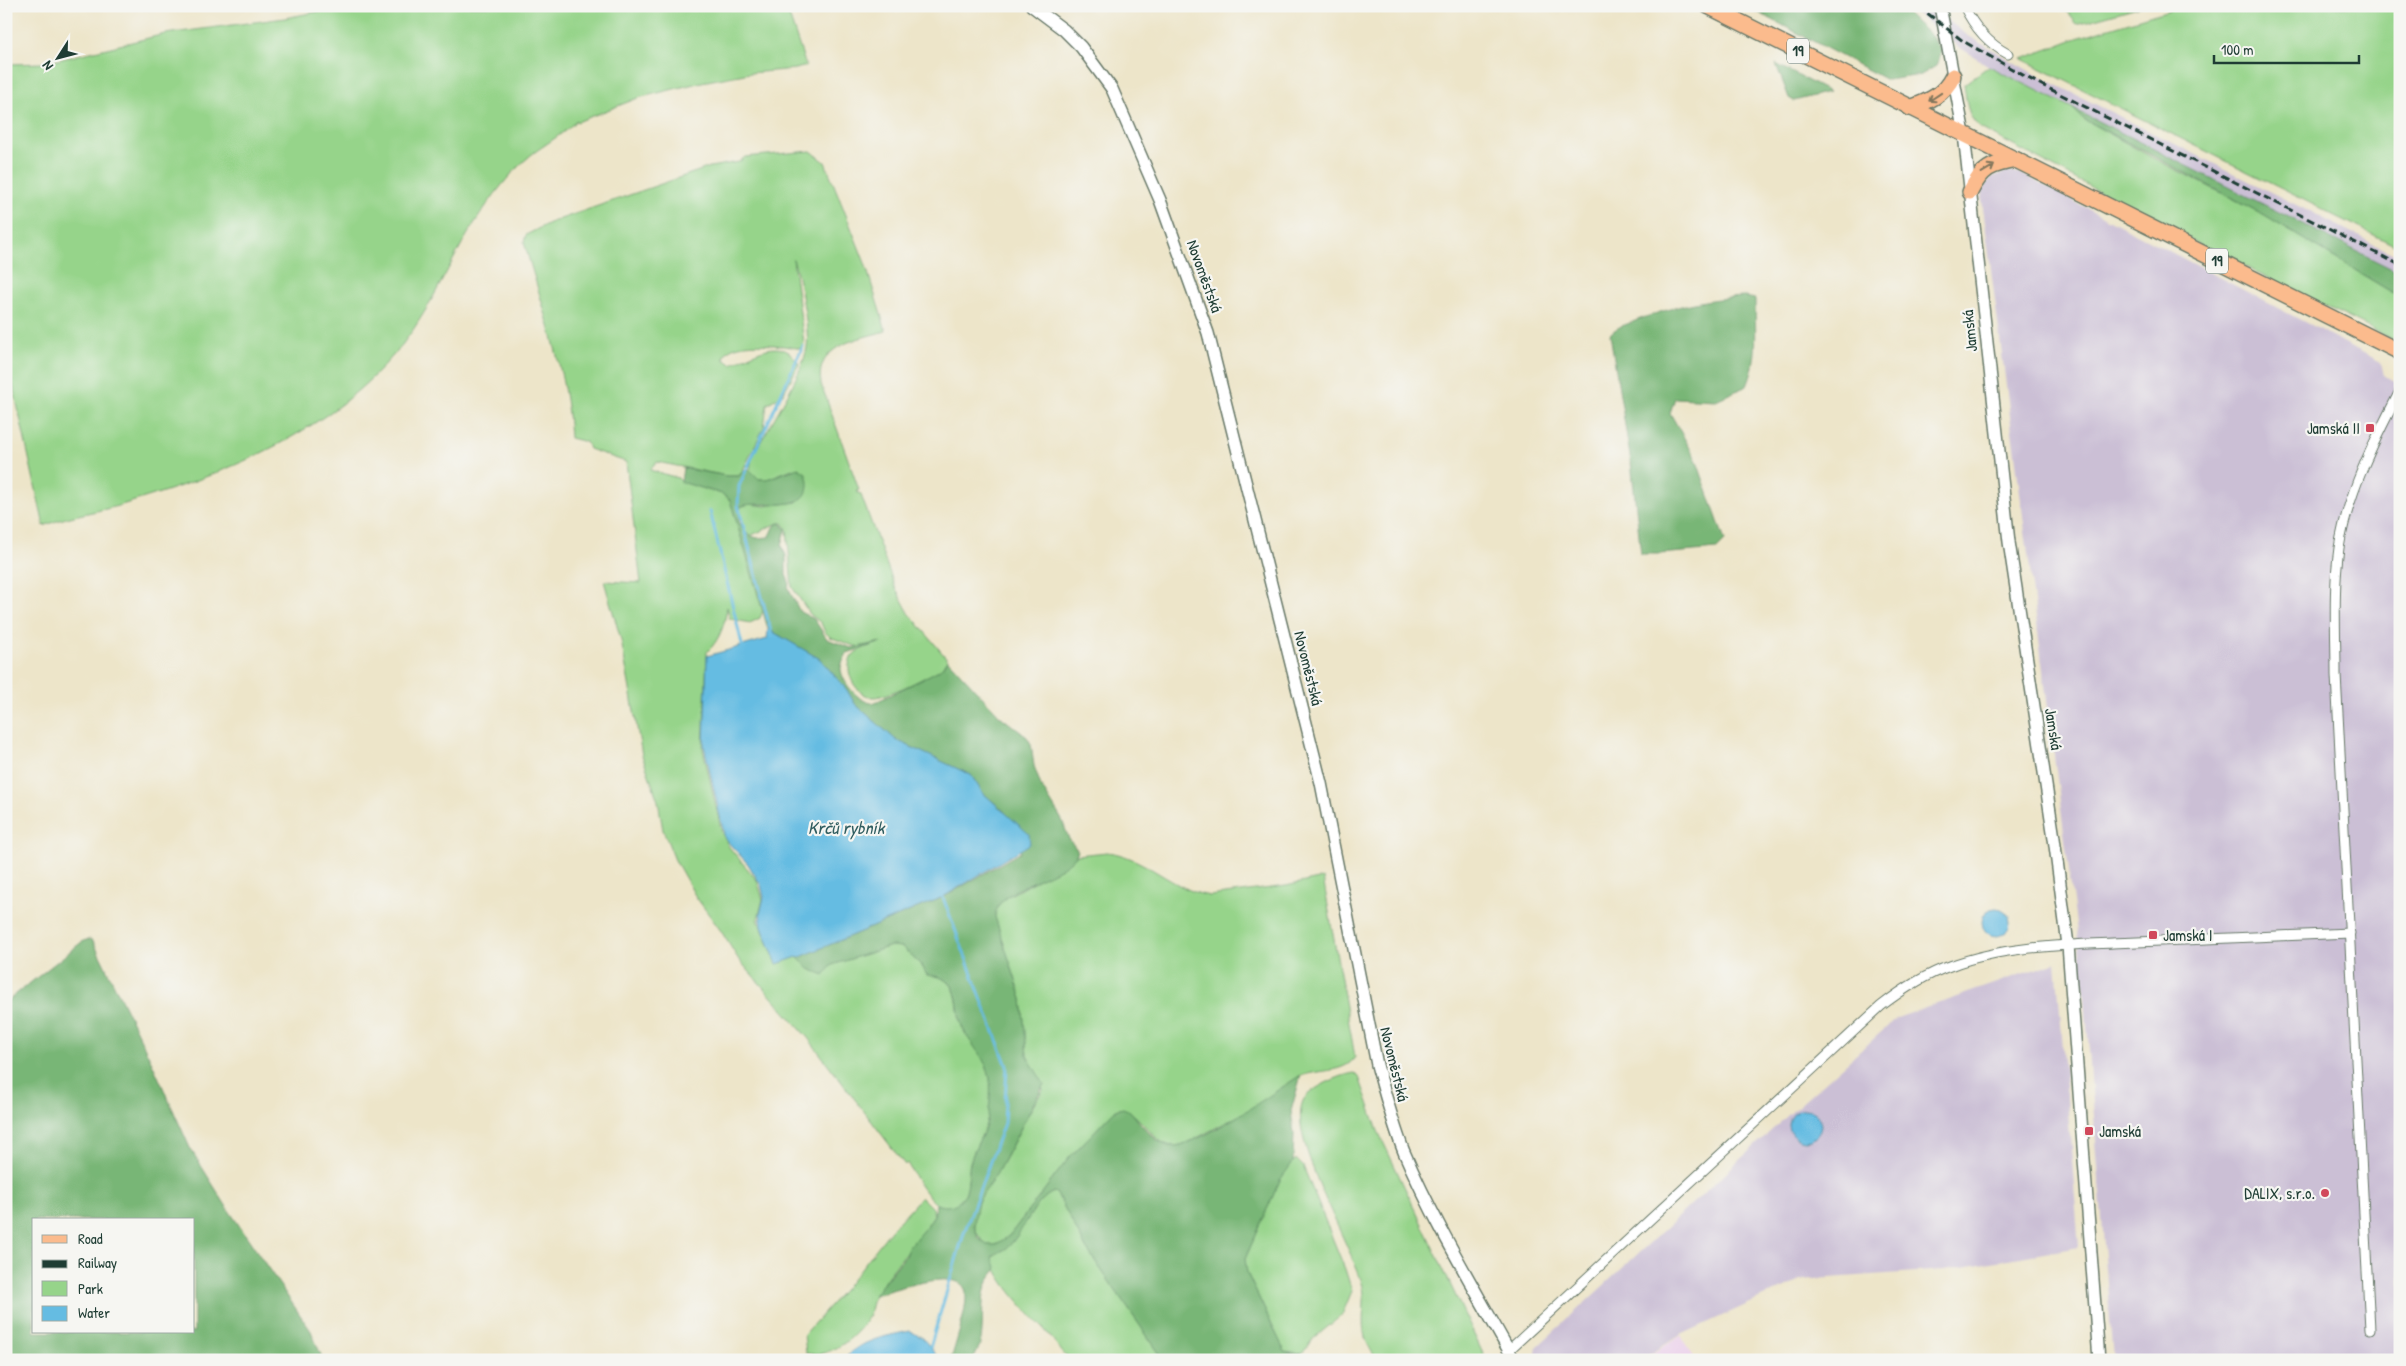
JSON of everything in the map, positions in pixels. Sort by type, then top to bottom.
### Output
[{"type":"main road","name":"19","points":[[1708,6],[2400,352]]},
{"type":"main road","points":[[1910,108],[1931,100],[1942,92],[1947,88],[1953,76]]},
{"type":"main road","points":[[1970,192],[1978,176],[1987,168],[2017,160]]},
{"type":"street","name":"Novoměstská","points":[[1032,6],[1064,30],[1081,47],[1112,90],[1160,200],[1205,324],[1321,783],[1377,1065],[1388,1104],[1404,1150],[1432,1212],[1512,1355]]},
{"type":"street","name":"Jamská","points":[[1940,6],[1964,134],[2009,542],[2054,838],[2068,945],[2099,1360]]},
{"type":"street","points":[[1964,6],[1972,22],[1987,40],[2008,54]]},
{"type":"street","points":[[2370,1329],[2336,675],[2336,612],[2339,549],[2349,508],[2365,462],[2400,391]]},
{"type":"street","points":[[1512,1355],[1881,1006],[1901,991],[1928,975],[1951,965],[1993,954],[2068,945],[2350,933]]},
{"type":"shaded area","points":[[1907,6],[1929,6],[1967,35],[2031,72],[2400,257],[2400,273],[1989,66],[1959,47]]},
{"type":"shaded area","points":[[2006,172],[2020,173],[2381,362],[2384,376],[2400,383],[2400,1360],[2113,1360],[2084,986],[1982,200],[1983,188],[1992,177]]},
{"type":"shaded area","points":[[2056,962],[2079,1247],[1945,1270],[1800,1280],[1681,1335],[1639,1360],[1535,1360],[1537,1347],[1786,1117],[1897,1018]]},
{"type":"shaded area","points":[[1681,1336],[1695,1360],[1641,1360]]},
{"type":"green space","points":[[347,6],[786,6],[806,66],[796,69],[750,73],[702,82],[638,98],[577,122],[576,120],[524,161],[500,187],[473,225],[414,329],[375,375],[345,402],[312,425],[278,445],[242,462],[167,491],[44,526],[6,354],[6,64],[45,63],[165,34],[285,18]]},
{"type":"green space","points":[[1746,6],[1899,6],[1933,38],[1942,51],[1936,66],[1921,75],[1887,80]]},
{"type":"green space","points":[[2062,6],[2141,6],[2077,24]]},
{"type":"green space","points":[[2182,6],[2400,6],[2400,248],[2022,59],[2077,38]]},
{"type":"green space","points":[[1776,64],[1829,92],[1794,101],[1789,98]]},
{"type":"green space","points":[[1989,66],[2072,108],[2085,120],[2153,158],[2253,209],[2400,297],[2400,343],[2173,231],[1982,129],[1970,114],[1964,84]]},
{"type":"green space","points":[[2072,108],[2400,273],[2400,297],[2253,209],[2085,120]]},
{"type":"green space","points":[[811,151],[825,162],[865,263],[886,331],[851,341],[831,352],[824,360],[821,371],[821,384],[859,490],[856,491],[861,495],[895,587],[909,613],[948,660],[937,671],[895,691],[873,697],[861,692],[852,681],[849,667],[850,661],[853,655],[859,651],[881,642],[860,647],[830,637],[825,632],[821,623],[810,614],[792,587],[787,529],[783,523],[778,523],[750,536],[743,529],[740,507],[749,504],[765,506],[797,502],[792,469],[767,479],[759,479],[750,470],[752,457],[792,386],[807,347],[808,339],[801,290],[793,259],[804,343],[802,349],[758,344],[745,345],[734,347],[727,352],[724,359],[731,364],[758,352],[776,348],[792,355],[799,364],[783,394],[767,404],[764,427],[739,476],[727,476],[657,462],[650,470],[722,494],[730,500],[763,610],[760,618],[750,623],[730,619],[727,607],[721,631],[707,652],[703,749],[722,833],[729,847],[757,880],[763,899],[758,919],[777,964],[797,957],[832,965],[891,946],[902,947],[922,966],[927,975],[939,977],[947,981],[952,987],[963,1029],[980,1053],[985,1064],[991,1083],[987,1119],[970,1162],[966,1192],[955,1205],[947,1208],[938,1205],[923,1190],[907,1163],[905,1165],[808,1038],[739,960],[696,897],[675,860],[663,830],[658,801],[642,755],[621,640],[604,581],[641,583],[626,462],[589,449],[586,442],[570,438],[568,413],[559,363],[524,242],[526,235],[549,223],[710,167],[739,162],[745,157]]},
{"type":"green space","points":[[1745,297],[1755,299],[1756,332],[1755,354],[1747,386],[1716,400],[1675,398],[1670,413],[1696,459],[1725,541],[1717,549],[1641,554],[1631,462],[1610,334],[1622,326],[1672,308],[1715,299]]},
{"type":"green space","points":[[683,468],[727,476],[739,476],[743,470],[750,470],[759,479],[767,479],[798,468],[806,473],[808,486],[805,495],[798,501],[745,505],[740,507],[739,521],[746,534],[757,538],[769,537],[775,526],[781,523],[786,529],[782,545],[786,556],[788,588],[800,612],[814,619],[827,639],[851,648],[878,643],[847,653],[841,667],[841,672],[851,690],[861,699],[872,703],[937,671],[948,660],[1000,716],[1027,737],[1031,744],[1034,766],[1041,786],[1062,820],[1069,839],[1078,851],[1072,860],[1061,868],[1007,897],[998,906],[995,917],[1022,999],[1027,1056],[1044,1084],[997,1173],[978,1202],[974,1225],[978,1238],[987,1245],[995,1245],[1009,1236],[1069,1158],[1115,1110],[1123,1108],[1130,1111],[1158,1141],[1170,1146],[1182,1145],[1216,1129],[1301,1075],[1291,1111],[1294,1133],[1293,1162],[1280,1180],[1245,1259],[1247,1273],[1285,1352],[1302,1354],[1301,1360],[1164,1360],[1086,1248],[1057,1194],[1054,1192],[1035,1208],[1009,1246],[992,1257],[997,1269],[989,1279],[985,1291],[981,1340],[978,1351],[971,1360],[951,1360],[961,1324],[966,1295],[965,1289],[959,1283],[950,1280],[937,1280],[874,1295],[905,1256],[908,1248],[929,1223],[934,1215],[936,1204],[952,1205],[965,1194],[971,1158],[984,1132],[987,1121],[990,1079],[986,1065],[963,1029],[953,987],[948,981],[927,975],[922,966],[902,947],[891,946],[832,965],[824,975],[809,969],[798,958],[944,897],[1021,852],[1005,812],[982,792],[971,775],[896,740],[855,704],[847,690],[820,659],[768,629],[730,500],[722,494],[681,482]]},
{"type":"green space","points":[[1107,852],[1134,860],[1183,887],[1196,893],[1210,896],[1286,886],[1323,878],[1355,1057],[1337,1069],[1299,1077],[1244,1113],[1178,1146],[1165,1144],[1157,1139],[1129,1112],[1122,1109],[1115,1110],[1069,1158],[1009,1236],[995,1245],[987,1245],[980,1238],[975,1226],[976,1206],[1043,1090],[1027,1056],[1022,999],[995,917],[995,909],[1003,899],[1060,867],[1077,855]]},
{"type":"green space","points":[[90,939],[93,941],[153,1065],[190,1148],[230,1212],[311,1331],[323,1360],[6,1360],[6,1002],[83,941]]},
{"type":"green space","points":[[1355,1073],[1359,1077],[1378,1131],[1486,1360],[1376,1360],[1367,1343],[1363,1326],[1364,1295],[1362,1283],[1311,1164],[1300,1118],[1303,1101],[1306,1096],[1334,1079]]},
{"type":"green space","points":[[1296,1159],[1303,1166],[1345,1269],[1352,1291],[1342,1315],[1313,1339],[1302,1354],[1285,1352],[1247,1273],[1245,1259],[1284,1171]]},
{"type":"green space","points":[[1054,1192],[1057,1194],[1086,1248],[1164,1360],[1069,1360],[999,1275],[992,1257],[1009,1246],[1034,1209]]},
{"type":"green space","points":[[921,1197],[932,1208],[934,1215],[875,1295],[868,1317],[863,1325],[850,1339],[833,1350],[815,1354],[806,1353],[804,1335],[847,1286],[891,1230]]},
{"type":"water","name":"Krčů rybník","points":[[768,629],[820,659],[847,690],[855,704],[896,740],[971,775],[982,792],[1029,834],[1030,844],[943,897],[798,958],[777,964],[762,927],[760,914],[764,897],[761,885],[748,864],[725,839],[704,746],[707,656],[767,639]]},
{"type":"water","points":[[1996,908],[2006,912],[2010,922],[2006,932],[1996,936],[1986,932],[1982,922],[1986,912]]},
{"type":"water","points":[[1805,1109],[1811,1110],[1816,1114],[1820,1119],[1820,1131],[1816,1136],[1811,1140],[1805,1141],[1799,1140],[1794,1136],[1790,1131],[1789,1125],[1790,1119],[1794,1114],[1799,1110]]},
{"type":"water","points":[[910,1331],[923,1338],[940,1360],[843,1360],[865,1343]]},
{"type":"waterway","points":[[771,632],[738,505],[739,486],[803,346]]},
{"type":"waterway","points":[[710,511],[743,649]]},
{"type":"waterway","points":[[929,1351],[964,1233],[1004,1123],[1007,1066],[942,895]]},
{"type":"railway","points":[[1918,6],[1963,41],[2028,78],[2400,265]]},
{"type":"place","name":"Jamská II","points":[[2370,428]]},
{"type":"place","name":"Jamská I","points":[[2153,935]]},
{"type":"place","name":"Jamská","points":[[2089,1131]]},
{"type":"place","name":"DALIX, s.r.o.","points":[[2325,1193]]}]
